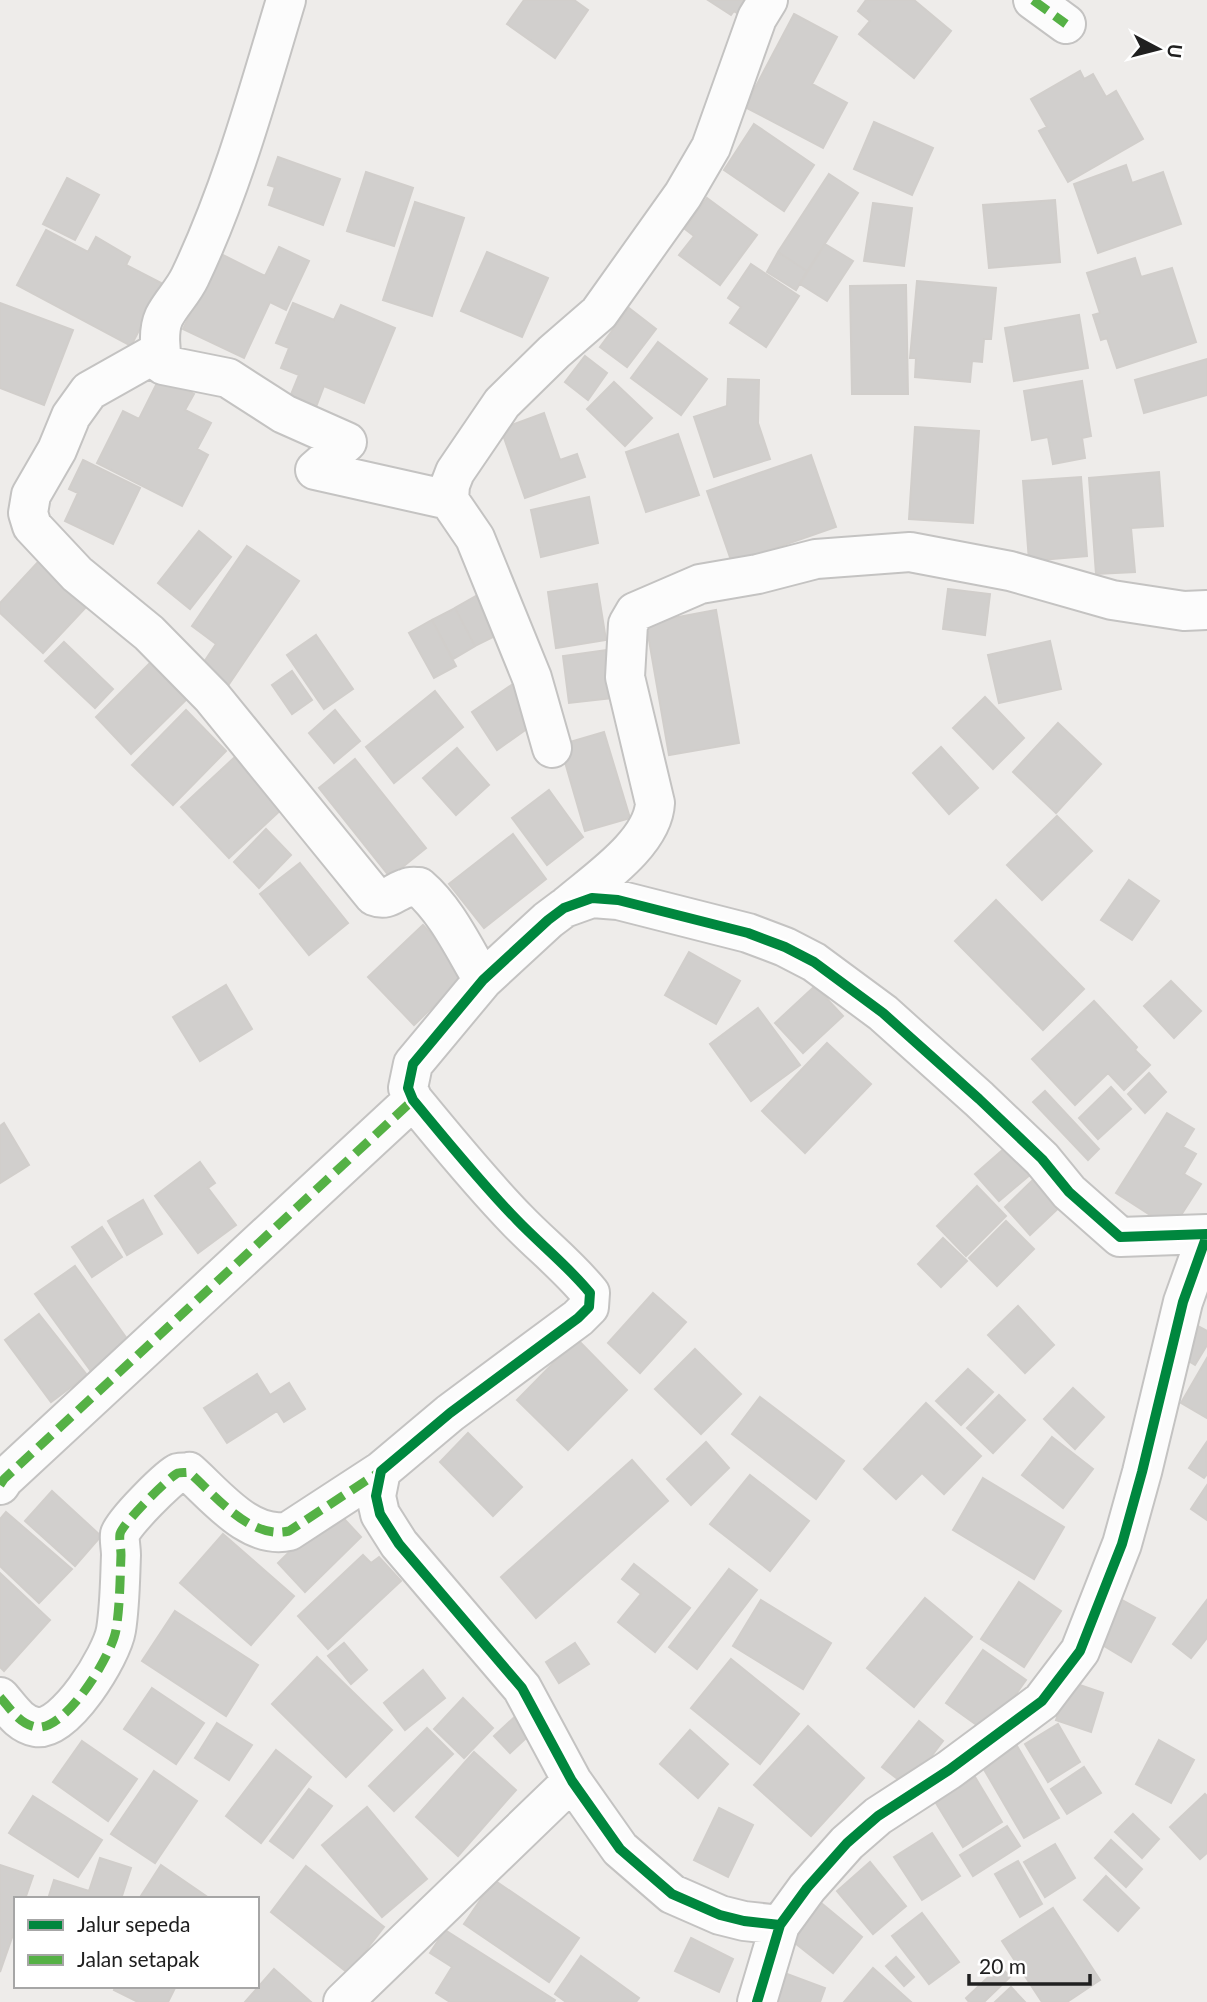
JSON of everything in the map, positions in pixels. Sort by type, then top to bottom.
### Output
[{"type":"street","points":[[286,0],[241,147],[220,205],[189,279],[163,319],[160,351],[163,365],[228,378],[284,414],[348,442],[315,470],[449,500]]},
{"type":"street","points":[[552,748],[532,678],[475,538],[449,500],[450,485],[455,472],[502,403],[599,313],[683,195],[711,147],[757,18],[768,0]]},
{"type":"street","points":[[1033,0],[1066,24]]},
{"type":"street","points":[[160,351],[89,391],[71,416],[57,450],[32,495],[29,513],[32,526],[76,574],[149,633],[212,697],[374,896],[381,899],[392,897],[406,888],[419,887],[427,894],[440,910],[483,980]]},
{"type":"street","points":[[0,1697],[20,1721],[34,1727],[46,1727],[59,1720],[87,1688],[111,1647],[116,1631],[120,1534],[125,1522],[177,1473],[189,1472],[250,1526],[276,1534],[289,1531],[381,1471],[450,1413],[589,1307],[590,1293],[573,1272],[518,1221],[465,1163],[413,1100],[408,1088],[413,1064],[483,980],[548,920],[613,867],[651,824],[655,803],[625,677],[628,624],[635,612],[700,584],[758,574],[816,559],[910,552],[1010,571],[1112,600],[1184,611],[1207,610]]},
{"type":"street","points":[[381,1471],[376,1496],[380,1514],[399,1544],[522,1688],[572,1781],[620,1849],[672,1894],[720,1915],[762,1923],[807,1888],[847,1843],[878,1816],[949,1770],[1042,1701],[1080,1651],[1122,1544],[1183,1302],[1207,1235],[1119,1237],[1069,1192],[1042,1159],[988,1107],[883,1013],[814,962],[785,947],[748,933],[618,900],[592,898],[564,908]]},
{"type":"street","points":[[0,1485],[413,1100]]},
{"type":"street","points":[[343,2002],[572,1781]]},
{"type":"street","points":[[762,1923],[763,1986]]},
{"type":"building","points":[[524,0],[574,0],[588,10],[555,58],[507,24]]},
{"type":"building","points":[[708,0],[755,0],[744,18],[734,11],[731,15]]},
{"type":"building","points":[[866,0],[914,0],[951,31],[914,78],[859,34],[870,21],[858,11]]},
{"type":"building","points":[[794,14],[837,37],[812,84],[847,103],[823,148],[745,107]]},
{"type":"building","points":[[1080,71],[1084,79],[1093,74],[1106,97],[1116,91],[1143,139],[1068,182],[1039,131],[1047,127],[1031,99]]},
{"type":"building","points":[[874,122],[933,148],[912,195],[854,169]]},
{"type":"building","points":[[754,124],[814,165],[784,211],[724,170]]},
{"type":"building","points":[[278,157],[340,179],[323,225],[269,205],[275,187],[268,185]]},
{"type":"building","points":[[1126,165],[1132,183],[1163,172],[1181,224],[1098,253],[1074,184]]},
{"type":"building","points":[[366,172],[413,188],[394,246],[347,231]]},
{"type":"building","points":[[829,174],[858,193],[807,271],[778,252]]},
{"type":"building","points":[[67,178],[99,195],[75,240],[43,224]]},
{"type":"building","points":[[707,198],[757,235],[720,285],[679,255],[694,236],[685,229]]},
{"type":"building","points":[[1055,200],[1060,262],[989,268],[983,205]]},
{"type":"building","points":[[415,202],[464,218],[432,316],[383,300]]},
{"type":"building","points":[[873,203],[912,208],[904,266],[864,261]]},
{"type":"building","points":[[46,230],[88,252],[96,237],[130,257],[126,265],[163,284],[131,346],[17,285]]},
{"type":"building","points":[[825,244],[853,261],[827,301],[800,284]]},
{"type":"building","points":[[279,247],[309,261],[286,310],[270,302],[244,358],[183,329],[219,253],[265,276]]},
{"type":"building","points":[[487,252],[548,278],[522,337],[461,311]]},
{"type":"building","points":[[778,252],[807,271],[796,290],[767,272]]},
{"type":"building","points":[[1135,258],[1141,277],[1172,268],[1196,342],[1117,368],[1107,338],[1101,340],[1093,315],[1100,313],[1087,273]]},
{"type":"building","points":[[751,264],[799,296],[766,347],[730,323],[741,307],[728,298]]},
{"type":"building","points":[[917,281],[996,288],[991,339],[984,339],[982,362],[972,361],[970,382],[915,377],[916,358],[910,358]]},
{"type":"building","points":[[906,285],[908,394],[852,394],[850,286]]},
{"type":"building","points":[[0,303],[73,330],[44,405],[0,388]]},
{"type":"building","points":[[293,303],[334,320],[341,305],[395,328],[364,403],[324,386],[316,407],[290,397],[299,375],[281,368],[289,348],[276,343]]},
{"type":"building","points":[[629,308],[656,329],[627,367],[600,347]]},
{"type":"building","points":[[1079,315],[1088,368],[1014,381],[1005,328]]},
{"type":"building","points":[[658,342],[707,379],[681,415],[631,378]]},
{"type":"building","points":[[585,356],[607,373],[588,400],[565,382]]},
{"type":"building","points":[[1207,359],[1207,395],[1144,413],[1135,380]]},
{"type":"building","points":[[160,377],[194,394],[185,410],[211,423],[197,449],[208,455],[182,506],[97,463],[123,411],[139,419]]},
{"type":"building","points":[[728,379],[759,380],[758,423],[770,459],[714,477],[694,417],[727,406]]},
{"type":"building","points":[[1082,381],[1091,436],[1082,438],[1085,458],[1053,464],[1048,437],[1032,440],[1024,391]]},
{"type":"building","points":[[614,382],[652,418],[625,446],[587,409]]},
{"type":"building","points":[[544,413],[560,460],[577,454],[585,477],[525,498],[501,429]]},
{"type":"building","points":[[915,427],[979,431],[973,523],[909,519]]},
{"type":"building","points":[[678,434],[699,495],[646,512],[626,452]]},
{"type":"building","points":[[811,455],[836,527],[732,563],[707,491]]},
{"type":"building","points":[[83,460],[140,488],[113,544],[65,521],[78,493],[69,489]]},
{"type":"building","points":[[1159,472],[1163,526],[1131,528],[1135,572],[1096,574],[1089,478]]},
{"type":"building","points":[[1081,477],[1087,556],[1029,561],[1023,481]]},
{"type":"building","points":[[589,497],[598,543],[541,557],[531,510]]},
{"type":"building","points":[[199,531],[231,557],[190,609],[158,583]]},
{"type":"building","points":[[247,546],[299,581],[227,687],[200,668],[216,644],[192,626]]},
{"type":"building","points":[[39,561],[87,606],[43,653],[0,613],[0,603]]},
{"type":"building","points":[[597,584],[606,640],[556,648],[548,592]]},
{"type":"building","points":[[948,589],[990,594],[985,635],[943,629]]},
{"type":"building","points":[[481,593],[503,632],[475,646],[455,608]]},
{"type":"building","points":[[455,608],[475,646],[453,659],[432,620]]},
{"type":"building","points":[[716,610],[739,743],[669,755],[646,623]]},
{"type":"building","points":[[432,620],[456,666],[434,678],[409,633]]},
{"type":"building","points":[[316,635],[353,689],[324,709],[287,655]]},
{"type":"building","points":[[1050,641],[1061,689],[999,703],[988,655]]},
{"type":"building","points":[[64,642],[113,689],[95,708],[45,661]]},
{"type":"building","points":[[615,649],[621,697],[569,703],[563,656]]},
{"type":"building","points":[[158,655],[194,692],[131,754],[96,717]]},
{"type":"building","points":[[292,671],[312,700],[292,714],[272,685]]},
{"type":"building","points":[[513,684],[538,721],[497,750],[472,712]]},
{"type":"building","points":[[435,691],[463,727],[394,783],[366,747]]},
{"type":"building","points":[[985,697],[1024,738],[993,769],[953,728]]},
{"type":"building","points":[[186,710],[226,751],[173,805],[132,765]]},
{"type":"building","points":[[335,710],[360,741],[334,763],[309,733]]},
{"type":"building","points":[[1058,723],[1101,764],[1056,813],[1013,772]]},
{"type":"building","points":[[604,732],[630,818],[585,831],[560,745]]},
{"type":"building","points":[[941,747],[978,788],[949,814],[913,773]]},
{"type":"building","points":[[457,748],[489,785],[456,815],[423,778]]},
{"type":"building","points":[[236,756],[284,807],[229,858],[181,807]]},
{"type":"building","points":[[355,759],[426,848],[390,877],[319,788]]},
{"type":"building","points":[[549,790],[583,837],[547,865],[512,818]]},
{"type":"building","points":[[1057,816],[1092,851],[1042,900],[1007,865]]},
{"type":"building","points":[[266,829],[291,855],[259,888],[234,862]]},
{"type":"building","points":[[513,834],[546,879],[484,928],[449,884]]},
{"type":"building","points":[[300,863],[348,923],[309,955],[260,894]]},
{"type":"building","points":[[1129,880],[1159,901],[1132,940],[1101,920]]},
{"type":"building","points":[[996,900],[1084,989],[1043,1030],[955,941]]},
{"type":"building","points":[[423,925],[468,973],[414,1025],[368,977]]},
{"type":"building","points":[[689,952],[740,981],[716,1024],[665,995]]},
{"type":"building","points":[[1171,981],[1201,1011],[1174,1038],[1144,1006]]},
{"type":"building","points":[[226,985],[252,1029],[200,1061],[173,1017]]},
{"type":"building","points":[[815,986],[843,1016],[803,1053],[775,1023]]},
{"type":"building","points":[[1094,1001],[1150,1065],[1124,1090],[1108,1073],[1075,1105],[1032,1059]]},
{"type":"building","points":[[758,1008],[800,1065],[751,1101],[710,1044]]},
{"type":"building","points":[[827,1043],[871,1084],[805,1153],[762,1111]]},
{"type":"building","points":[[1149,1073],[1166,1092],[1145,1113],[1128,1094]]},
{"type":"building","points":[[1111,1087],[1131,1109],[1098,1139],[1079,1118]]},
{"type":"building","points":[[1045,1091],[1099,1149],[1088,1160],[1033,1102]]},
{"type":"building","points":[[1167,1113],[1194,1129],[1183,1147],[1196,1154],[1184,1174],[1201,1184],[1172,1229],[1116,1193]]},
{"type":"building","points":[[4,1123],[29,1165],[0,1183],[0,1126]]},
{"type":"building","points":[[1006,1147],[1030,1175],[999,1201],[975,1174]]},
{"type":"building","points":[[200,1162],[215,1183],[208,1188],[236,1225],[198,1253],[155,1196]]},
{"type":"building","points":[[1040,1173],[1066,1201],[1030,1235],[1005,1207]]},
{"type":"building","points":[[977,1186],[1006,1216],[966,1256],[937,1226]]},
{"type":"building","points":[[143,1200],[162,1234],[127,1255],[108,1221]]},
{"type":"building","points":[[1006,1221],[1034,1249],[997,1286],[969,1258]]},
{"type":"building","points":[[102,1227],[122,1257],[92,1277],[72,1247]]},
{"type":"building","points":[[943,1238],[967,1261],[941,1287],[918,1264]]},
{"type":"building","points":[[75,1266],[135,1350],[96,1378],[35,1294]]},
{"type":"building","points":[[653,1293],[686,1322],[640,1373],[608,1343]]},
{"type":"building","points":[[1018,1306],[1054,1345],[1025,1373],[988,1335]]},
{"type":"building","points":[[39,1314],[87,1375],[51,1402],[5,1340]]},
{"type":"building","points":[[1192,1323],[1207,1331],[1207,1345],[1195,1365],[1175,1353]]},
{"type":"building","points":[[577,1339],[627,1390],[568,1450],[517,1400]]},
{"type":"building","points":[[695,1349],[741,1394],[701,1434],[655,1389]]},
{"type":"building","points":[[1207,1358],[1207,1418],[1181,1403]]},
{"type":"building","points":[[968,1369],[993,1392],[961,1425],[936,1401]]},
{"type":"building","points":[[257,1374],[270,1395],[289,1383],[305,1409],[284,1422],[277,1411],[227,1443],[204,1408]]},
{"type":"building","points":[[1073,1388],[1104,1417],[1075,1449],[1044,1419]]},
{"type":"building","points":[[999,1395],[1025,1420],[993,1453],[967,1428]]},
{"type":"building","points":[[760,1397],[844,1461],[816,1499],[732,1434]]},
{"type":"building","points":[[926,1403],[981,1456],[944,1494],[922,1473],[896,1499],[864,1469]]},
{"type":"building","points":[[468,1433],[522,1487],[493,1516],[440,1462]]},
{"type":"building","points":[[1052,1437],[1093,1469],[1063,1508],[1022,1475]]},
{"type":"building","points":[[706,1442],[729,1468],[691,1505],[667,1479]]},
{"type":"building","points":[[1206,1443],[1207,1474],[1204,1478],[1189,1468]]},
{"type":"building","points":[[632,1460],[668,1501],[536,1618],[501,1577]]},
{"type":"building","points":[[750,1475],[809,1521],[770,1571],[710,1524]]},
{"type":"building","points":[[983,1478],[1064,1527],[1034,1579],[953,1530]]},
{"type":"building","points":[[1207,1485],[1207,1520],[1191,1509]]},
{"type":"building","points":[[52,1491],[101,1536],[75,1566],[25,1521]]},
{"type":"building","points":[[334,1508],[361,1537],[305,1592],[278,1563]]},
{"type":"building","points":[[6,1512],[72,1569],[39,1603],[0,1566],[0,1519]]},
{"type":"building","points":[[223,1534],[294,1596],[251,1645],[180,1583]]},
{"type":"building","points":[[363,1555],[371,1563],[379,1557],[401,1581],[328,1649],[298,1616]]},
{"type":"building","points":[[634,1564],[690,1608],[655,1652],[618,1622],[641,1594],[622,1579]]},
{"type":"building","points":[[729,1569],[757,1590],[697,1669],[669,1647]]},
{"type":"building","points":[[0,1573],[50,1620],[4,1671],[0,1667]]},
{"type":"building","points":[[1019,1582],[1061,1611],[1024,1667],[981,1639]]},
{"type":"building","points":[[925,1598],[972,1637],[914,1707],[867,1668]]},
{"type":"building","points":[[1118,1598],[1155,1618],[1131,1662],[1094,1640]]},
{"type":"building","points":[[761,1600],[831,1643],[803,1689],[733,1646]]},
{"type":"building","points":[[1207,1600],[1207,1638],[1191,1658],[1173,1644]]},
{"type":"building","points":[[175,1611],[258,1665],[226,1716],[142,1661]]},
{"type":"building","points":[[344,1643],[367,1670],[351,1684],[328,1656]]},
{"type":"building","points":[[575,1643],[589,1664],[559,1683],[546,1662]]},
{"type":"building","points":[[983,1650],[1026,1680],[988,1733],[946,1703]]},
{"type":"building","points":[[317,1657],[392,1730],[346,1777],[272,1704]]},
{"type":"building","points":[[731,1659],[799,1714],[760,1764],[691,1708]]},
{"type":"building","points":[[423,1670],[445,1698],[405,1730],[384,1703]]},
{"type":"building","points":[[1068,1681],[1103,1693],[1091,1732],[1056,1720]]},
{"type":"building","points":[[152,1688],[204,1723],[176,1764],[124,1729]]},
{"type":"building","points":[[463,1698],[493,1728],[464,1758],[434,1729]]},
{"type":"building","points":[[522,1710],[538,1727],[510,1753],[494,1736]]},
{"type":"building","points":[[919,1721],[943,1741],[908,1787],[882,1767]]},
{"type":"building","points":[[217,1723],[252,1745],[229,1780],[195,1758]]},
{"type":"building","points":[[1058,1724],[1080,1762],[1048,1782],[1025,1744]]},
{"type":"building","points":[[808,1726],[864,1778],[811,1836],[754,1785]]},
{"type":"building","points":[[427,1728],[453,1754],[394,1811],[369,1786]]},
{"type":"building","points":[[690,1730],[728,1764],[698,1798],[660,1764]]},
{"type":"building","points":[[1159,1740],[1194,1760],[1171,1803],[1136,1784]]},
{"type":"building","points":[[82,1741],[137,1779],[108,1821],[53,1782]]},
{"type":"building","points":[[1017,1746],[1059,1818],[1024,1838],[982,1766]]},
{"type":"building","points":[[276,1750],[311,1777],[261,1843],[226,1816]]},
{"type":"building","points":[[474,1752],[516,1790],[458,1856],[416,1817]]},
{"type":"building","points":[[1084,1767],[1101,1793],[1067,1814],[1051,1789]]},
{"type":"building","points":[[154,1771],[197,1801],[155,1863],[111,1834]]},
{"type":"building","points":[[975,1777],[1002,1822],[963,1847],[936,1803]]},
{"type":"building","points":[[309,1789],[332,1806],[293,1858],[270,1841]]},
{"type":"building","points":[[1205,1794],[1207,1853],[1200,1859],[1170,1827]]},
{"type":"building","points":[[33,1796],[102,1840],[78,1877],[9,1833]]},
{"type":"building","points":[[367,1807],[427,1879],[382,1917],[322,1845]]},
{"type":"building","points":[[719,1808],[753,1825],[728,1877],[694,1860]]},
{"type":"building","points":[[1133,1814],[1159,1839],[1142,1858],[1115,1832]]},
{"type":"building","points":[[1007,1826],[1020,1846],[973,1876],[960,1855]]},
{"type":"building","points":[[932,1833],[960,1876],[922,1900],[894,1857]]},
{"type":"building","points":[[1111,1840],[1142,1869],[1126,1887],[1095,1858]]},
{"type":"building","points":[[1055,1844],[1075,1878],[1045,1897],[1024,1862]]},
{"type":"building","points":[[100,1858],[131,1868],[122,1897],[49,1897],[54,1880],[89,1891]]},
{"type":"building","points":[[1018,1861],[1042,1904],[1020,1917],[995,1874]]},
{"type":"building","points":[[870,1862],[906,1906],[873,1934],[837,1891]]},
{"type":"building","points":[[0,1865],[33,1876],[26,1897],[14,1897],[14,1932],[0,1972]]},
{"type":"building","points":[[161,1865],[208,1897],[140,1897]]},
{"type":"building","points":[[306,1866],[384,1927],[348,1973],[271,1912]]},
{"type":"building","points":[[1106,1876],[1139,1908],[1118,1931],[1084,1900]]},
{"type":"building","points":[[494,1880],[579,1938],[549,1982],[464,1924]]},
{"type":"building","points":[[820,1902],[862,1937],[833,1973],[790,1939]]},
{"type":"building","points":[[1053,1908],[1100,1980],[1067,2002],[1042,2002],[1002,1941]]},
{"type":"building","points":[[922,1913],[959,1962],[929,1984],[892,1936]]},
{"type":"building","points":[[445,1930],[555,2000],[554,2002],[450,2002],[436,1993],[452,1967],[430,1953]]},
{"type":"building","points":[[691,1938],[733,1959],[719,1992],[675,1971]]},
{"type":"building","points":[[581,1956],[639,1998],[636,2002],[566,2002],[555,1994]]},
{"type":"building","points":[[896,1957],[914,1977],[904,1986],[886,1966]]},
{"type":"building","points":[[1000,1966],[1010,1977],[984,2002],[969,2002],[966,1998]]},
{"type":"building","points":[[873,1968],[911,2002],[844,2002]]},
{"type":"building","points":[[274,1969],[311,2002],[245,2002]]},
{"type":"building","points":[[779,1971],[825,1988],[820,2002],[767,2002]]},
{"type":"building","points":[[1011,1987],[1025,2002],[995,2002]]},
{"type":"building","points":[[175,1988],[168,2002],[138,2002],[114,1990]]},
{"type":"marked path","points":[[1033,0],[1066,24]]},
{"type":"marked path","points":[[0,1485],[413,1100]]},
{"type":"marked path","points":[[0,1697],[20,1719],[36,1727],[48,1725],[60,1717],[85,1690],[106,1656],[116,1630],[120,1534],[147,1501],[178,1473],[189,1472],[222,1504],[247,1523],[275,1532],[289,1531],[381,1471]]},
{"type":"cycle path","points":[[780,1925],[720,1915],[672,1894],[620,1849],[572,1781],[522,1688],[399,1544],[380,1514],[376,1496],[381,1471],[450,1413],[589,1307],[590,1293],[503,1206],[413,1100],[408,1088],[413,1064],[483,980],[548,920],[564,908],[592,898],[618,900],[748,933],[814,962],[883,1013],[979,1099],[1042,1159],[1069,1192],[1120,1237],[1207,1234]]},
{"type":"cycle path","points":[[757,2002],[780,1925],[807,1888],[847,1843],[878,1816],[949,1770],[1042,1701],[1080,1651],[1122,1544],[1183,1302],[1207,1235]]}]
